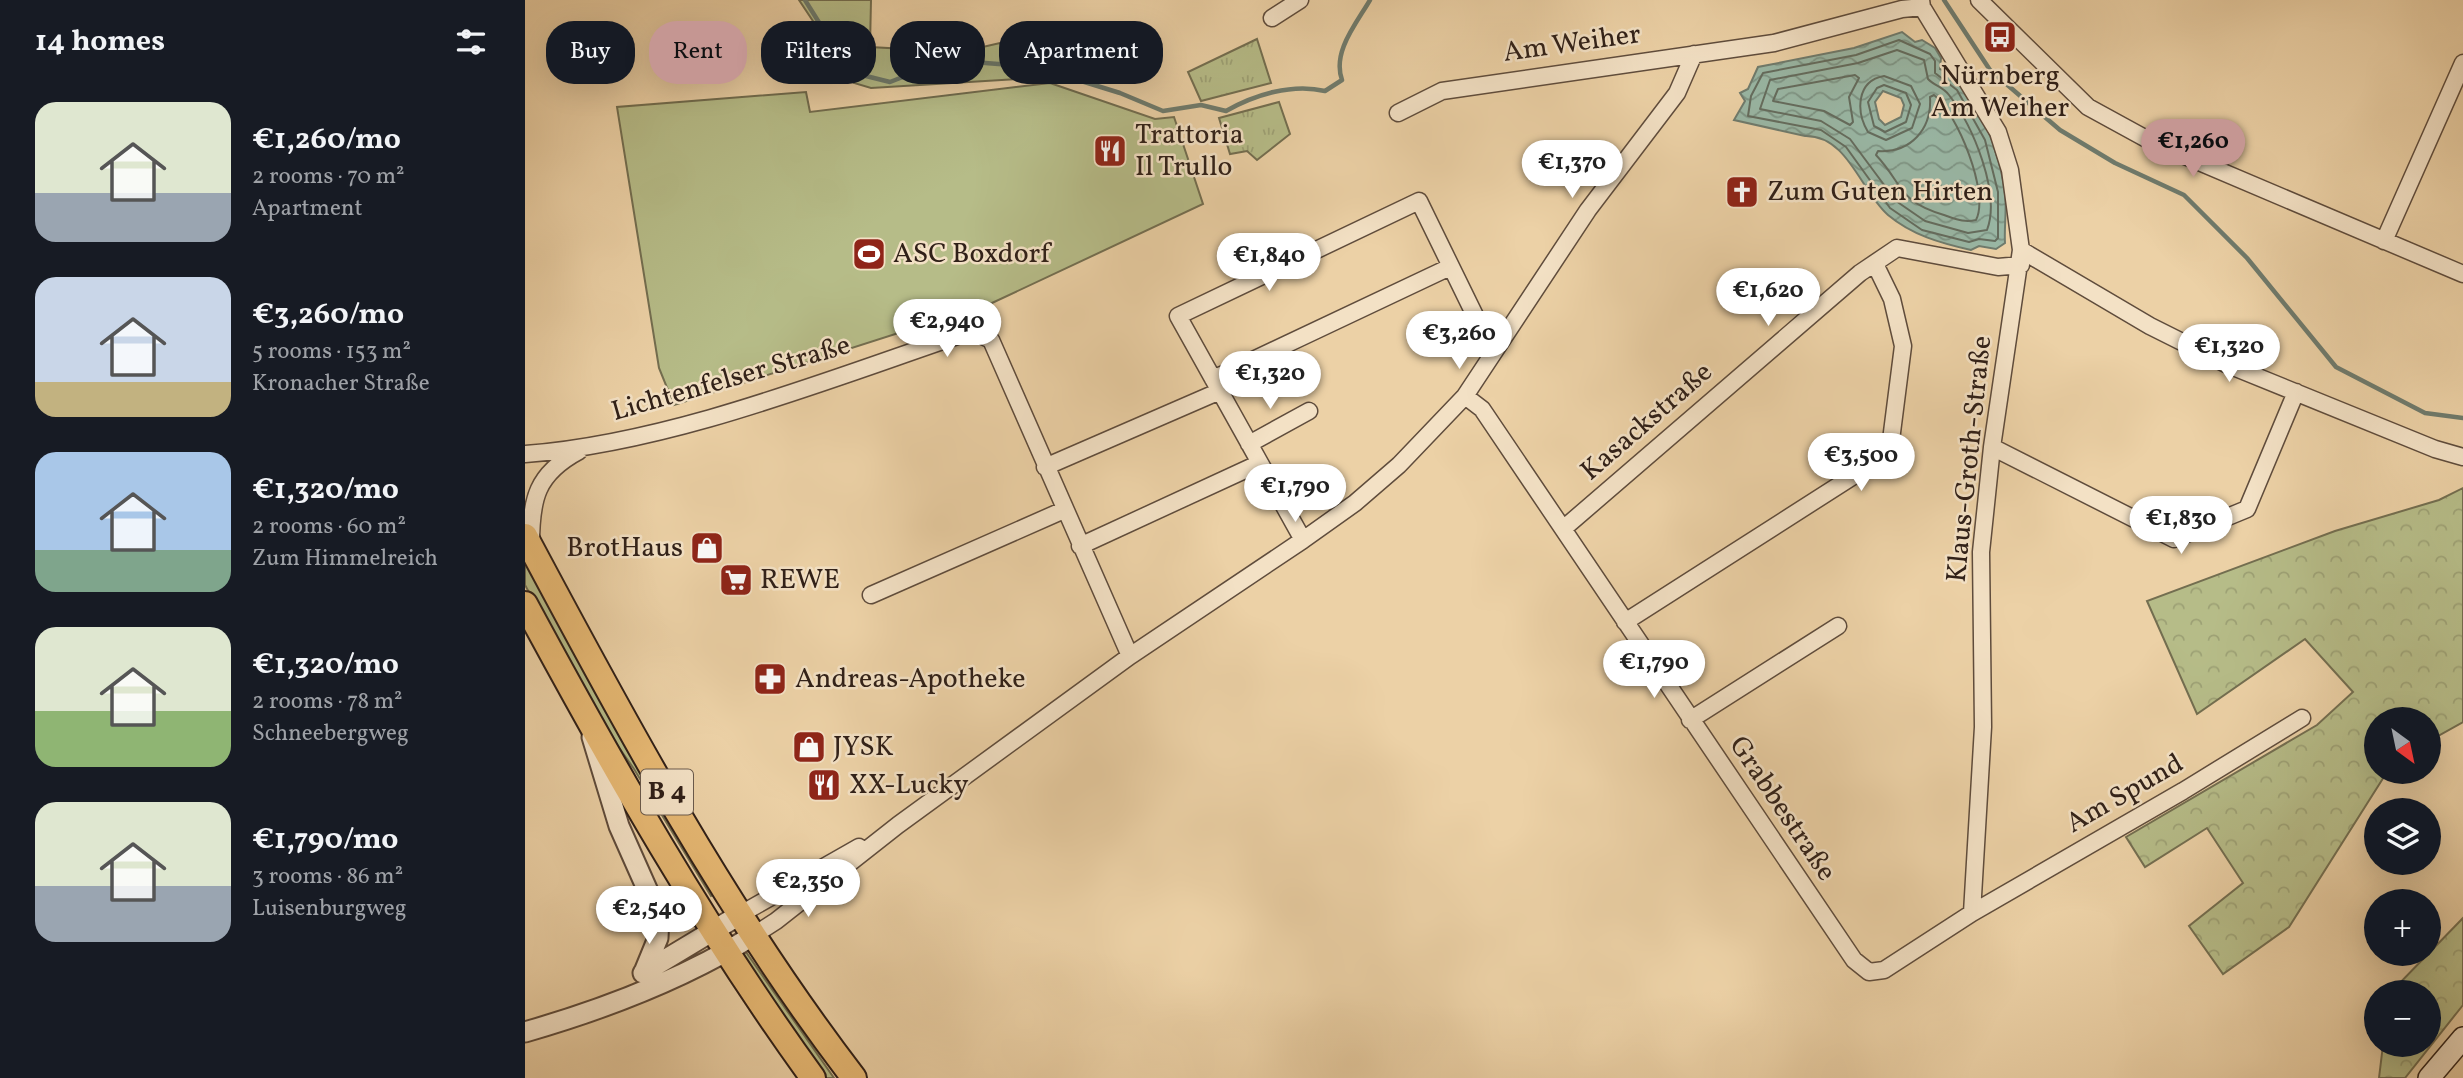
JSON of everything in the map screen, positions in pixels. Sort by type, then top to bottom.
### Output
[{"type":"main road","name":"B 4","points":[[528,542],[654,770],[741,914],[854,1078]]},
{"type":"main road","name":"B 4","points":[[525,604],[589,723],[713,932],[813,1078]]},
{"type":"main road","points":[[2429,1078],[2463,1038]]},
{"type":"street","points":[[1272,18],[1300,0]]},
{"type":"street","points":[[1979,0],[2088,107],[2152,142],[2463,275]]},
{"type":"street","name":"Am Weiher","points":[[1398,113],[1442,91],[1773,43],[1922,3]]},
{"type":"street","name":"Klaus-Groth-Straße","points":[[1922,3],[1999,132],[2010,170],[2021,258],[1992,447],[1981,552],[1983,727],[1972,913]]},
{"type":"street","points":[[525,1032],[646,991],[726,952],[776,921],[898,825],[1130,656],[1355,503],[1399,464],[1465,396],[1588,210],[1677,93],[1694,54]]},
{"type":"street","points":[[2384,242],[2463,62]]},
{"type":"street","points":[[1303,540],[1178,316],[1419,201],[1483,332],[1497,345]]},
{"type":"street","name":"Kasackstraße","points":[[1563,529],[1897,248],[1998,267],[2021,258]]},
{"type":"street","points":[[2021,258],[2227,363],[2435,449],[2463,457]]},
{"type":"street","points":[[1625,622],[1880,459],[1891,449],[1903,346],[1892,299],[1875,264]]},
{"type":"street","points":[[1045,467],[1217,385],[1450,267]]},
{"type":"street","name":"Lichtenfelser Straße","points":[[525,454],[587,447],[656,432],[790,393],[972,331],[991,340],[1130,656]]},
{"type":"street","points":[[1992,447],[2174,539],[2247,509],[2296,392]]},
{"type":"street","name":"Grabbestraße","points":[[1465,396],[1482,409],[1854,960],[1869,972],[1884,970],[1972,913]]},
{"type":"street","points":[[1249,444],[1309,411]]},
{"type":"street","name":"Lichtenfelser Straße","points":[[528,542],[532,507],[542,481],[565,458],[587,447]]},
{"type":"street","points":[[1080,546],[1260,463]]},
{"type":"street","points":[[871,595],[1064,510]]},
{"type":"street","points":[[1690,720],[1837,626]]},
{"type":"street","name":"Am Spund","points":[[1972,913],[2302,718]]},
{"type":"street","name":"B 4","points":[[589,723],[615,816],[659,916],[659,938],[644,972]]},
{"type":"street","points":[[614,1000],[644,972],[898,825]]},
{"type":"green space","points":[[799,0],[871,0],[871,21],[813,21]]},
{"type":"green space","points":[[1257,39],[1271,83],[1201,101],[1188,72]]},
{"type":"green space","points":[[999,43],[999,80],[985,81],[985,46]]},
{"type":"green space","points":[[876,47],[890,48],[890,84],[936,84],[871,88],[857,84],[876,84]]},
{"type":"green space","name":"ASC Boxdorf","points":[[1053,84],[1155,119],[1174,117],[1203,204],[992,303],[674,405],[659,368],[617,107],[806,92],[810,112]]},
{"type":"green space","points":[[1279,102],[1290,134],[1257,160],[1247,151],[1230,154],[1219,118]]},
{"type":"green space","points":[[2463,488],[2463,722],[2441,734],[2441,707],[2364,707],[2364,784],[2379,784],[2371,798],[2364,798],[2364,808],[2289,927],[2223,974],[2189,926],[2243,883],[2207,828],[2145,867],[2126,837],[2317,725],[2353,692],[2305,639],[2197,714],[2147,601],[2335,531],[2439,500]]},
{"type":"green space","points":[[525,552],[717,893],[711,896],[634,769],[594,712],[525,585]]},
{"type":"green space","points":[[2463,918],[2463,1005],[2441,1033],[2441,980],[2403,980],[2416,966],[2441,966],[2441,941]]},
{"type":"green space","points":[[746,952],[834,1078],[825,1078],[740,956]]},
{"type":"green space","points":[[2382,1057],[2422,1057],[2405,1078],[2379,1078]]},
{"type":"water","points":[[1902,32],[1915,42],[1922,40],[1935,48],[1941,58],[1940,69],[1953,76],[1965,88],[1976,104],[1993,142],[2005,194],[2005,243],[1996,249],[1979,246],[1971,250],[1917,233],[1897,222],[1878,205],[1853,166],[1832,145],[1820,138],[1734,120],[1745,101],[1740,93],[1748,89],[1758,67],[1854,48]],"holes":[[[1883,91],[1901,98],[1904,105],[1901,117],[1885,125],[1879,119],[1875,102]]]},
{"type":"waterway","points":[[805,0],[850,72],[890,82],[946,60],[1036,67],[1120,93],[1163,111],[1201,105],[1226,111],[1274,92],[1300,88],[1325,91],[1342,80],[1340,59],[1343,49],[1352,28],[1370,0]]},
{"type":"waterway","points":[[1944,0],[1990,70],[2060,130],[2115,163],[2184,195],[2247,258],[2336,367],[2425,413],[2463,418]]},
{"type":"place","name":"Nürnberg Am Weiher","points":[[2000,37]]},
{"type":"place","name":"Trattoria Il Trullo","points":[[1110,151]]},
{"type":"place","name":"Zum Guten Hirten","points":[[1742,192]]},
{"type":"place","name":"ASC Boxdorf","points":[[869,254]]},
{"type":"place","name":"BrotHaus","points":[[707,548]]},
{"type":"place","name":"REWE","points":[[736,580]]},
{"type":"place","name":"Andreas-Apotheke","points":[[770,679]]},
{"type":"place","name":"JYSK","points":[[809,747]]},
{"type":"place","name":"XX-Lucky","points":[[824,785]]}]
